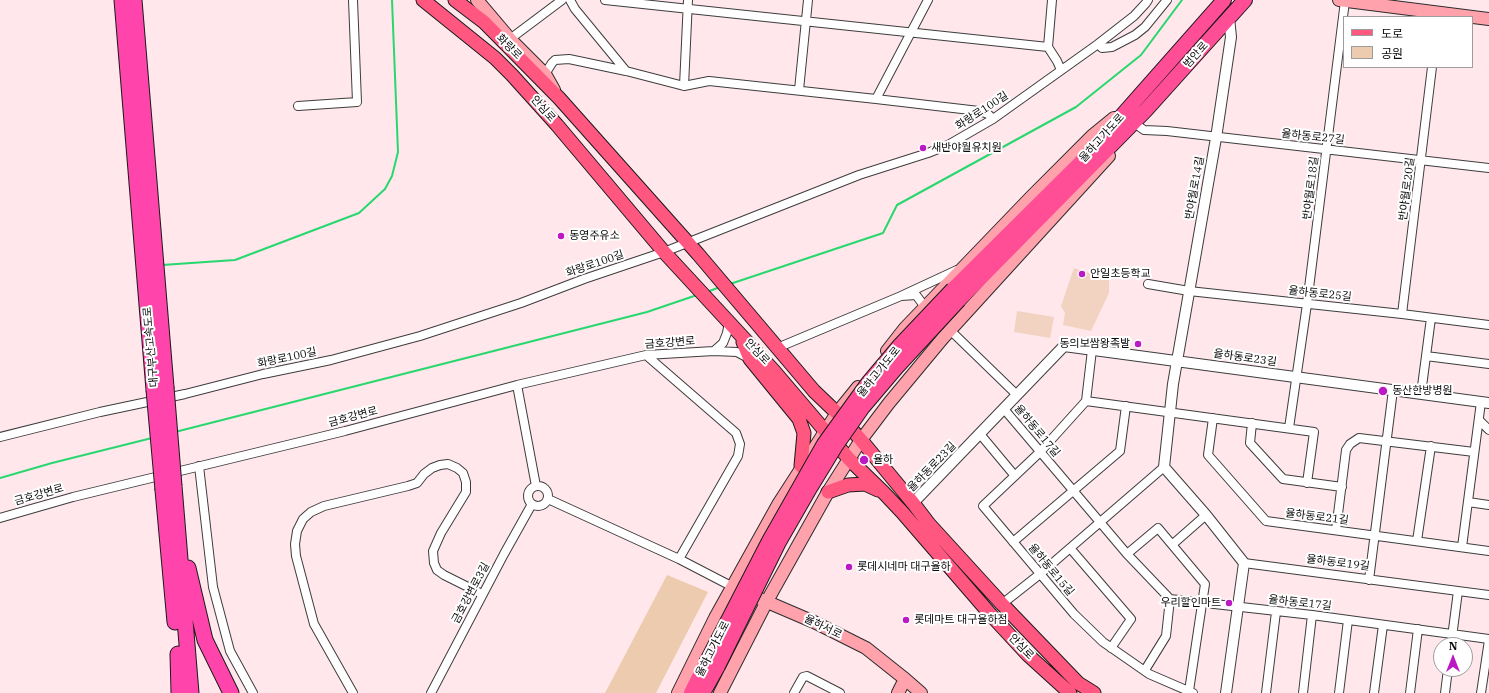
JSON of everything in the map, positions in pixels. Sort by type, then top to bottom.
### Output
[{"type":"highway","name":"대구부산고속도로","points":[[122,0],[151,280],[168,488],[180,693]]},
{"type":"highway","name":"대구부산고속도로","points":[[134,0],[148,246]]},
{"type":"highway","name":"범안로","points":[[1141,105],[1224,0]]},
{"type":"highway","name":"범안로","points":[[1141,105],[1230,18],[1245,0]]},
{"type":"highway","name":"율하고가도로","points":[[703,693],[712,664],[768,541],[824,444],[868,383],[900,345],[956,295],[1080,163],[1141,105]]},
{"type":"highway","name":"대구부산고속도로","points":[[168,488],[177,522],[191,693]]},
{"type":"highway","points":[[177,522],[205,640],[231,693]]},
{"type":"highway","name":"율하고가도로","points":[[691,693],[712,664]]},
{"type":"main road","points":[[423,0],[440,15]]},
{"type":"main road","points":[[436,0],[440,15]]},
{"type":"main road","name":"화랑로","points":[[455,0],[484,22],[559,98]]},
{"type":"main road","points":[[477,0],[510,39],[545,74],[559,98]]},
{"type":"main road","points":[[1342,0],[1451,16]]},
{"type":"main road","name":"안심로","points":[[440,15],[496,58],[512,75],[557,125],[664,252],[774,371],[846,456],[884,493],[1028,655],[1070,693]]},
{"type":"main road","points":[[1473,18],[1489,19]]},
{"type":"main road","name":"안심로","points":[[559,98],[698,254],[814,391],[837,413],[861,440],[929,524],[1002,604],[1078,683],[1094,693]]},
{"type":"main road","points":[[720,693],[767,601],[821,506],[846,456],[861,440],[891,401],[950,330],[1137,125],[1141,105]]},
{"type":"main road","points":[[678,693],[715,618],[779,503],[801,466],[837,413],[905,328],[1092,136],[1141,105]]},
{"type":"main road","points":[[733,327],[750,359],[799,419],[804,433],[801,466]]},
{"type":"main road","points":[[868,374],[869,388],[871,392],[891,401]]},
{"type":"main road","points":[[801,466],[815,473],[821,483],[823,490],[821,506]]},
{"type":"main road","points":[[828,492],[848,485],[865,484],[884,493]]},
{"type":"main road","name":"율하서로","points":[[733,587],[767,601],[866,648],[921,693]]},
{"type":"main road","points":[[898,693],[905,679]]},
{"type":"street","points":[[298,106],[357,102],[353,0]]},
{"type":"street","points":[[510,39],[562,0]]},
{"type":"street","points":[[570,0],[626,71]]},
{"type":"street","points":[[605,0],[687,4],[805,22],[1048,47]]},
{"type":"street","points":[[798,90],[808,0]]},
{"type":"street","points":[[876,99],[928,0]]},
{"type":"street","points":[[1052,0],[1048,47],[1061,70]]},
{"type":"street","name":"화랑로100길","points":[[0,438],[100,412],[185,394],[263,374],[331,360],[412,338],[521,303],[584,278],[664,252],[859,175],[928,153],[948,145],[993,119],[1098,44],[1142,9],[1148,0]]},
{"type":"street","points":[[1098,44],[1102,48],[1112,47],[1135,35],[1145,27],[1167,0]]},
{"type":"street","name":"반야월로18길","points":[[1289,428],[1327,150],[1342,0]]},
{"type":"street","points":[[684,86],[687,4]]},
{"type":"street","name":"반야월로14길","points":[[1177,361],[1232,37],[1230,18]]},
{"type":"street","points":[[545,74],[552,63],[555,60],[560,59],[626,71],[684,86],[709,81],[798,90],[979,111],[988,114],[993,119]]},
{"type":"street","name":"반야월로20길","points":[[1402,314],[1422,160],[1432,68]]},
{"type":"street","name":"율하동로27길","points":[[1137,125],[1144,130],[1167,131],[1216,138],[1489,168]]},
{"type":"street","points":[[777,348],[964,268]]},
{"type":"street","name":"율하동로25길","points":[[1148,284],[1189,291],[1489,325]]},
{"type":"street","points":[[901,296],[916,295],[924,308]]},
{"type":"street","points":[[1421,394],[1431,318]]},
{"type":"street","points":[[714,351],[723,344],[727,333],[733,327]]},
{"type":"street","points":[[950,330],[1017,395]]},
{"type":"street","name":"율하동로23길","points":[[913,503],[1064,346],[1485,402]]},
{"type":"street","points":[[980,434],[1015,476],[1040,452],[1086,401],[1092,350]]},
{"type":"street","name":"금호강변로","points":[[0,518],[73,497],[345,431],[516,385],[646,355],[714,351],[737,352],[750,359]]},
{"type":"street","points":[[646,355],[736,433],[740,444],[738,456],[679,559]]},
{"type":"street","points":[[1426,356],[1489,364]]},
{"type":"street","points":[[1002,604],[1040,574],[1164,467],[1177,361]]},
{"type":"street","points":[[516,385],[536,486]]},
{"type":"street","points":[[1369,580],[1393,390]]},
{"type":"street","points":[[1086,401],[1314,432],[1307,483]]},
{"type":"street","points":[[1462,547],[1479,420],[1485,402]]},
{"type":"street","points":[[1013,542],[1120,450],[1126,406]]},
{"type":"street","name":"율하동로17길","points":[[1004,409],[1126,554],[1170,599],[1312,615],[1489,639]]},
{"type":"street","name":"율하동로21길","points":[[1213,418],[1208,455],[1266,521],[1489,551]]},
{"type":"street","points":[[1479,420],[1489,430]]},
{"type":"street","points":[[1252,423],[1250,443],[1283,480],[1342,487]]},
{"type":"street","points":[[1336,530],[1346,450],[1350,444],[1359,438],[1474,452]]},
{"type":"street","points":[[1417,541],[1431,446]]},
{"type":"street","points":[[354,693],[314,624],[296,556],[295,544],[297,531],[303,519],[311,512],[324,506],[417,483],[424,474],[432,468],[440,465],[448,464],[457,468],[463,474],[466,482],[466,492],[441,533],[433,551],[434,563],[437,570],[444,575],[482,594]]},
{"type":"street","points":[[199,466],[213,587],[230,651],[253,693]]},
{"type":"street","points":[[1164,467],[1244,563],[1226,693]]},
{"type":"street","name":"율하동로15길","points":[[1015,476],[983,506],[1074,614],[1103,642],[1144,670],[1191,692]]},
{"type":"street","points":[[536,486],[543,487],[548,499],[541,506],[532,504],[529,498],[529,492],[536,486]]},
{"type":"street","points":[[548,499],[679,559],[733,587]]},
{"type":"street","points":[[1468,502],[1489,505]]},
{"type":"street","name":"금호강변로3길","points":[[431,693],[482,594],[532,504]]},
{"type":"street","points":[[1173,544],[1206,516]]},
{"type":"street","points":[[1126,554],[1158,528],[1173,544],[1205,584],[1191,692]]},
{"type":"street","points":[[1070,548],[1131,619],[1111,648]]},
{"type":"street","name":"율하동로19길","points":[[1244,563],[1489,595]]},
{"type":"street","points":[[1452,637],[1458,591]]},
{"type":"street","points":[[1144,670],[1166,636],[1170,599]]},
{"type":"street","points":[[1266,693],[1276,612]]},
{"type":"street","points":[[1303,693],[1312,615]]},
{"type":"street","points":[[1339,693],[1348,620]]},
{"type":"street","points":[[1374,693],[1383,625]]},
{"type":"street","points":[[1410,693],[1418,629]]},
{"type":"street","points":[[1481,693],[1489,639]]},
{"type":"street","points":[[794,693],[803,678],[807,676],[840,693]]},
{"type":"street","points":[[1444,693],[1447,677]]},
{"type":"green space","points":[[667,575],[708,592],[656,693],[605,693]]},
{"type":"shaded area","points":[[1074,268],[1109,279],[1109,293],[1091,331],[1063,325],[1065,313],[1061,306]]},
{"type":"shaded area","points":[[1017,311],[1054,317],[1050,338],[1014,332]]},
{"type":"waterway","points":[[162,265],[235,260],[359,213],[385,189],[392,176],[398,152],[392,0]]},
{"type":"waterway","points":[[730,284],[883,233],[897,205],[1076,107],[1141,55],[1182,0]]},
{"type":"waterway","points":[[707,292],[720,287]]},
{"type":"waterway","points":[[175,432],[647,312],[697,295]]},
{"type":"waterway","points":[[0,478],[52,463],[152,438]]},
{"type":"place","name":"새반야월유치원","points":[[923,148]]},
{"type":"place","name":"동영주유소","points":[[561,236]]},
{"type":"place","name":"안일초등학교","points":[[1082,274]]},
{"type":"place","name":"동의보쌈왕족발","points":[[1138,344]]},
{"type":"place","name":"동산한방병원","points":[[1383,391]]},
{"type":"place","name":"율하","points":[[864,460]]},
{"type":"place","name":"롯데시네마 대구율하","points":[[849,567]]},
{"type":"place","name":"우리할인마트","points":[[1229,603]]},
{"type":"place","name":"롯데마트 대구율하점","points":[[906,620]]}]
